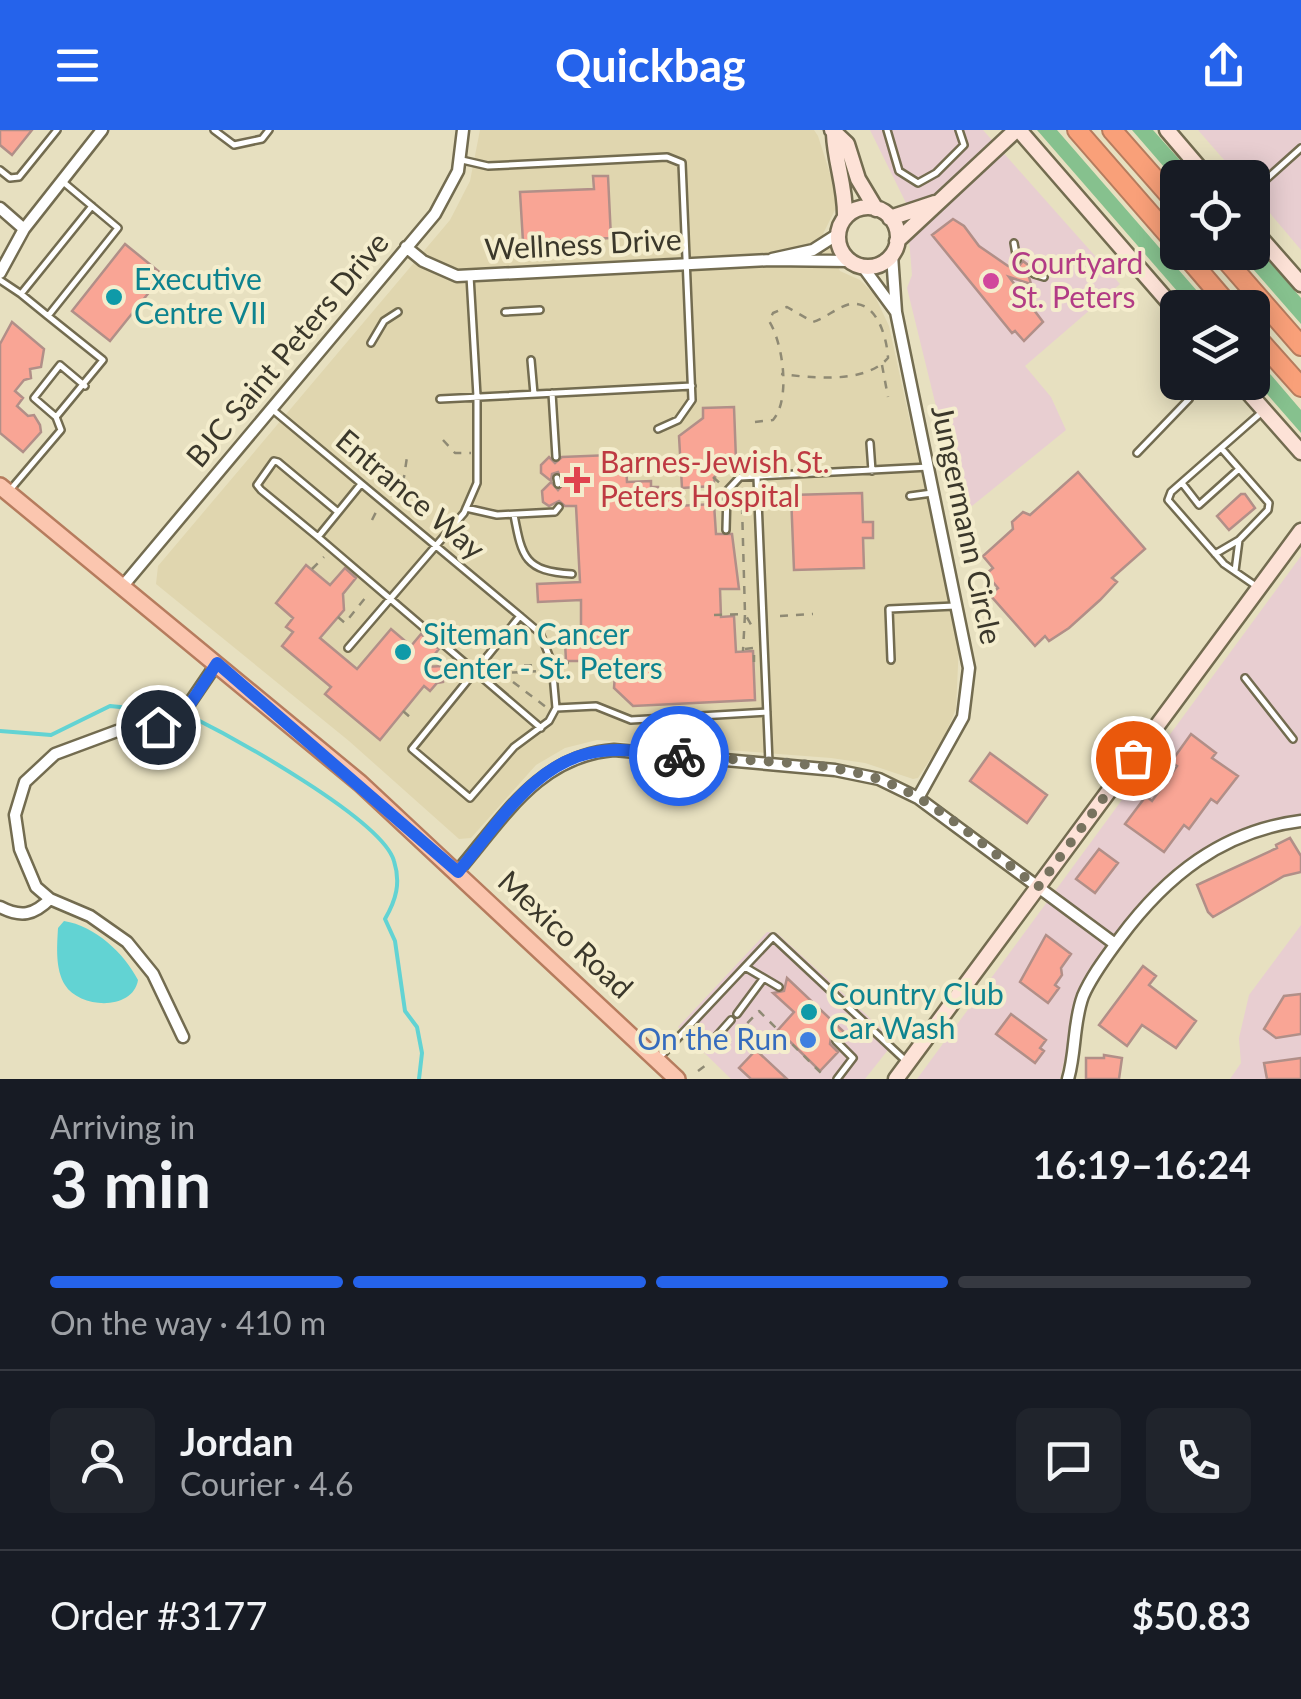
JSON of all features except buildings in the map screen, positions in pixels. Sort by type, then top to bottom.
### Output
[{"type":"highway","points":[[1076,130],[1160,226]]},
{"type":"highway","points":[[1112,130],[1160,185]]},
{"type":"highway","points":[[1198,270],[1216,290]]},
{"type":"highway","points":[[1235,270],[1301,346]]},
{"type":"highway","points":[[1270,352],[1301,387]]},
{"type":"main road","name":"Mexico Road","points":[[3,490],[217,663],[458,872],[677,1079]]},
{"type":"street","points":[[0,277],[24,229],[102,130]]},
{"type":"street","name":"BJC Saint Peters Drive","points":[[122,587],[446,198],[461,159],[463,130]]},
{"type":"street","points":[[833,132],[845,193],[845,218],[838,234],[841,250],[857,264],[877,265],[926,217],[934,203],[1017,130],[1160,292]]},
{"type":"street","points":[[1167,130],[1193,160]]},
{"type":"street","points":[[833,132],[847,144],[858,179],[876,209],[890,218],[894,248]]},
{"type":"street","points":[[890,218],[934,203]]},
{"type":"street","points":[[0,208],[24,229]]},
{"type":"street","points":[[845,218],[859,209],[876,209]]},
{"type":"street","name":"Wellness Drive","points":[[771,260],[813,250],[838,234]]},
{"type":"street","name":"Wellness Drive","points":[[406,248],[441,270],[470,276],[771,260],[857,264]]},
{"type":"street","name":"Jungermann Circle","points":[[894,248],[896,312],[969,659],[966,706],[956,732],[918,798]]},
{"type":"street","points":[[1270,249],[1301,284]]},
{"type":"street","name":"Jungermann Circle","points":[[857,264],[896,312]]},
{"type":"street","points":[[1255,400],[1301,452]]},
{"type":"street","points":[[896,1079],[1301,531]]},
{"type":"street","points":[[182,1036],[175,1014],[142,958],[101,922],[50,899],[36,886],[26,868],[16,830],[16,802],[25,782],[55,754],[117,731],[174,726],[217,663]]},
{"type":"street","points":[[458,872],[532,784],[574,756],[614,750],[862,774],[918,798],[1116,944]]},
{"type":"street","points":[[1068,1079],[1082,998],[1116,944],[1157,891],[1192,862],[1250,832],[1301,821]]},
{"type":"street","points":[[0,908],[12,914],[30,914],[50,899]]},
{"type":"lane","points":[[0,170],[10,178],[19,178],[57,130]]},
{"type":"lane","points":[[214,130],[234,145],[245,145],[262,139],[269,130]]},
{"type":"lane","points":[[887,130],[899,171],[918,183],[936,173],[964,145],[959,130]]},
{"type":"lane","points":[[1270,176],[1301,148]]},
{"type":"lane","points":[[461,159],[488,166],[676,159],[684,168],[693,386],[687,410],[668,427],[658,429]]},
{"type":"lane","points":[[48,316],[118,228],[62,182]]},
{"type":"lane","points":[[21,294],[92,206]]},
{"type":"lane","points":[[1014,243],[1017,260]]},
{"type":"lane","points":[[1034,274],[1044,277]]},
{"type":"lane","points":[[348,648],[466,508],[478,472],[470,276]]},
{"type":"lane","points":[[0,277],[103,360],[56,417]]},
{"type":"lane","points":[[505,312],[540,310]]},
{"type":"lane","points":[[371,343],[384,321],[398,312]]},
{"type":"lane","points":[[531,360],[534,394]]},
{"type":"lane","points":[[3,490],[32,469],[60,430],[56,417],[34,398],[60,365],[85,386]]},
{"type":"lane","points":[[440,399],[693,386]]},
{"type":"lane","points":[[552,393],[556,457]]},
{"type":"lane","points":[[1136,454],[1188,400]]},
{"type":"lane","name":"Entrance Way","points":[[271,408],[540,633],[552,664],[556,708]]},
{"type":"lane","points":[[1259,588],[1216,554],[1168,500],[1181,483],[1264,410]]},
{"type":"lane","points":[[870,442],[872,470]]},
{"type":"lane","points":[[1216,554],[1239,540],[1268,510],[1269,503],[1221,448]]},
{"type":"lane","points":[[338,512],[278,462],[274,461],[258,478],[256,485],[261,490],[541,728]]},
{"type":"lane","points":[[726,530],[729,488],[740,478],[930,468]]},
{"type":"lane","points":[[1181,483],[1199,505],[1240,469]]},
{"type":"lane","points":[[758,477],[770,764]]},
{"type":"lane","points":[[318,537],[361,484]]},
{"type":"lane","points":[[910,496],[935,492]]},
{"type":"lane","points":[[466,508],[481,514],[514,515],[556,512],[559,507]]},
{"type":"lane","points":[[514,515],[520,550],[530,563],[546,572],[572,574]]},
{"type":"lane","points":[[1235,571],[1239,540]]},
{"type":"lane","points":[[891,660],[890,609],[958,605]]},
{"type":"lane","points":[[520,616],[412,749],[470,798],[514,747],[541,728],[556,708],[596,706],[631,720],[767,712]]},
{"type":"lane","points":[[1245,678],[1294,739]]},
{"type":"lane","points":[[657,1060],[773,937],[908,1063]]},
{"type":"lane","points":[[746,967],[779,987]]},
{"type":"lane","points":[[737,1014],[763,979]]},
{"type":"lane","points":[[706,1047],[731,1020]]},
{"type":"lane","points":[[836,1041],[853,1058],[837,1079]]},
{"type":"path","points":[[755,422],[770,422],[779,412],[780,338],[769,321],[783,306],[813,322],[844,306],[864,306],[875,315],[888,348],[888,358],[882,365],[855,376],[782,374]]},
{"type":"path","points":[[882,365],[888,397]]},
{"type":"path","points":[[443,440],[455,452],[471,453]]},
{"type":"path","points":[[389,496],[404,477],[407,457]]},
{"type":"path","points":[[714,477],[722,485]]},
{"type":"path","points":[[742,506],[743,650],[754,648],[754,662]]},
{"type":"path","points":[[372,520],[377,510]]},
{"type":"path","points":[[733,539],[742,539]]},
{"type":"path","points":[[312,569],[324,556]]},
{"type":"path","points":[[338,617],[345,623],[366,597]]},
{"type":"path","points":[[714,615],[745,614]]},
{"type":"path","points":[[745,614],[757,634]]},
{"type":"path","points":[[780,616],[813,614]]},
{"type":"path","points":[[742,636],[752,627]]},
{"type":"path","points":[[560,663],[572,663]]},
{"type":"path","points":[[491,666],[541,664],[542,670],[504,673],[504,666]]},
{"type":"path","points":[[520,686],[522,672]]},
{"type":"path","points":[[513,682],[546,707]]},
{"type":"path","points":[[403,712],[411,718]]},
{"type":"path","points":[[725,1046],[759,1011],[825,1077]]},
{"type":"path","points":[[698,1071],[710,1062]]},
{"type":"shaded area","name":"Barnes-Jewish St. Peters Hospital","points":[[480,130],[814,130],[837,195],[836,208],[823,234],[840,271],[860,280],[874,294],[889,326],[959,644],[956,709],[943,740],[918,778],[831,758],[597,740],[565,748],[536,765],[471,838],[459,839],[349,741],[156,584],[158,566],[450,220],[470,181]]},
{"type":"shaded area","points":[[870,130],[983,130],[1120,284],[1025,366],[1051,397],[1066,430],[967,510],[960,504],[907,288],[912,275],[906,203]]},
{"type":"shaded area","points":[[1198,130],[1301,130],[1301,250],[1270,213],[1270,160],[1224,160]]},
{"type":"shaded area","points":[[1301,556],[1301,816],[1264,824],[1216,842],[1176,867],[1155,886],[1082,983],[1060,1079],[917,1079]]},
{"type":"shaded area","points":[[1301,925],[1301,1079],[1230,1079],[1241,1063],[1239,1038],[1249,995]]},
{"type":"shaded area","points":[[767,932],[777,933],[895,1041],[865,1079],[731,1079],[678,1027]]},
{"type":"green space","points":[[1037,130],[1057,130],[1160,248],[1160,270],[1179,270],[1196,290],[1176,290]]},
{"type":"green space","points":[[1132,130],[1153,130],[1180,160],[1160,162]]},
{"type":"green space","points":[[1270,262],[1301,298],[1301,324],[1254,270],[1270,270]]},
{"type":"green space","points":[[1270,374],[1301,410],[1301,433],[1270,397]]},
{"type":"water","points":[[64,921],[97,935],[125,960],[138,980],[127,997],[117,1002],[93,1002],[72,993],[65,985],[57,950],[58,928]]},
{"type":"waterway","points":[[0,731],[51,735],[110,706],[180,713]]},
{"type":"waterway","points":[[190,716],[335,802],[384,844],[394,861],[397,877],[395,898],[385,919],[395,941],[405,1011],[417,1027],[422,1053],[419,1079]]},
{"type":"way so far","points":[[679,756],[836,770],[879,779],[918,798],[1038,887],[1133,758]]},
{"type":"place","name":"Courtyard St. Peters","points":[[991,281]]},
{"type":"place","name":"Executive Centre VII","points":[[114,297]]},
{"type":"place","name":"Barnes-Jewish St. Peters Hospital","points":[[577,480]]},
{"type":"place","name":"Siteman Cancer Center - St. Peters","points":[[403,652]]},
{"type":"place","name":"Country Club Car Wash","points":[[809,1012]]},
{"type":"place","name":"On the Run","points":[[808,1040]]},
{"type":"route","points":[[158,727],[174,726],[179,721],[217,663],[458,872],[532,784],[574,756],[614,750],[679,756]]}]
